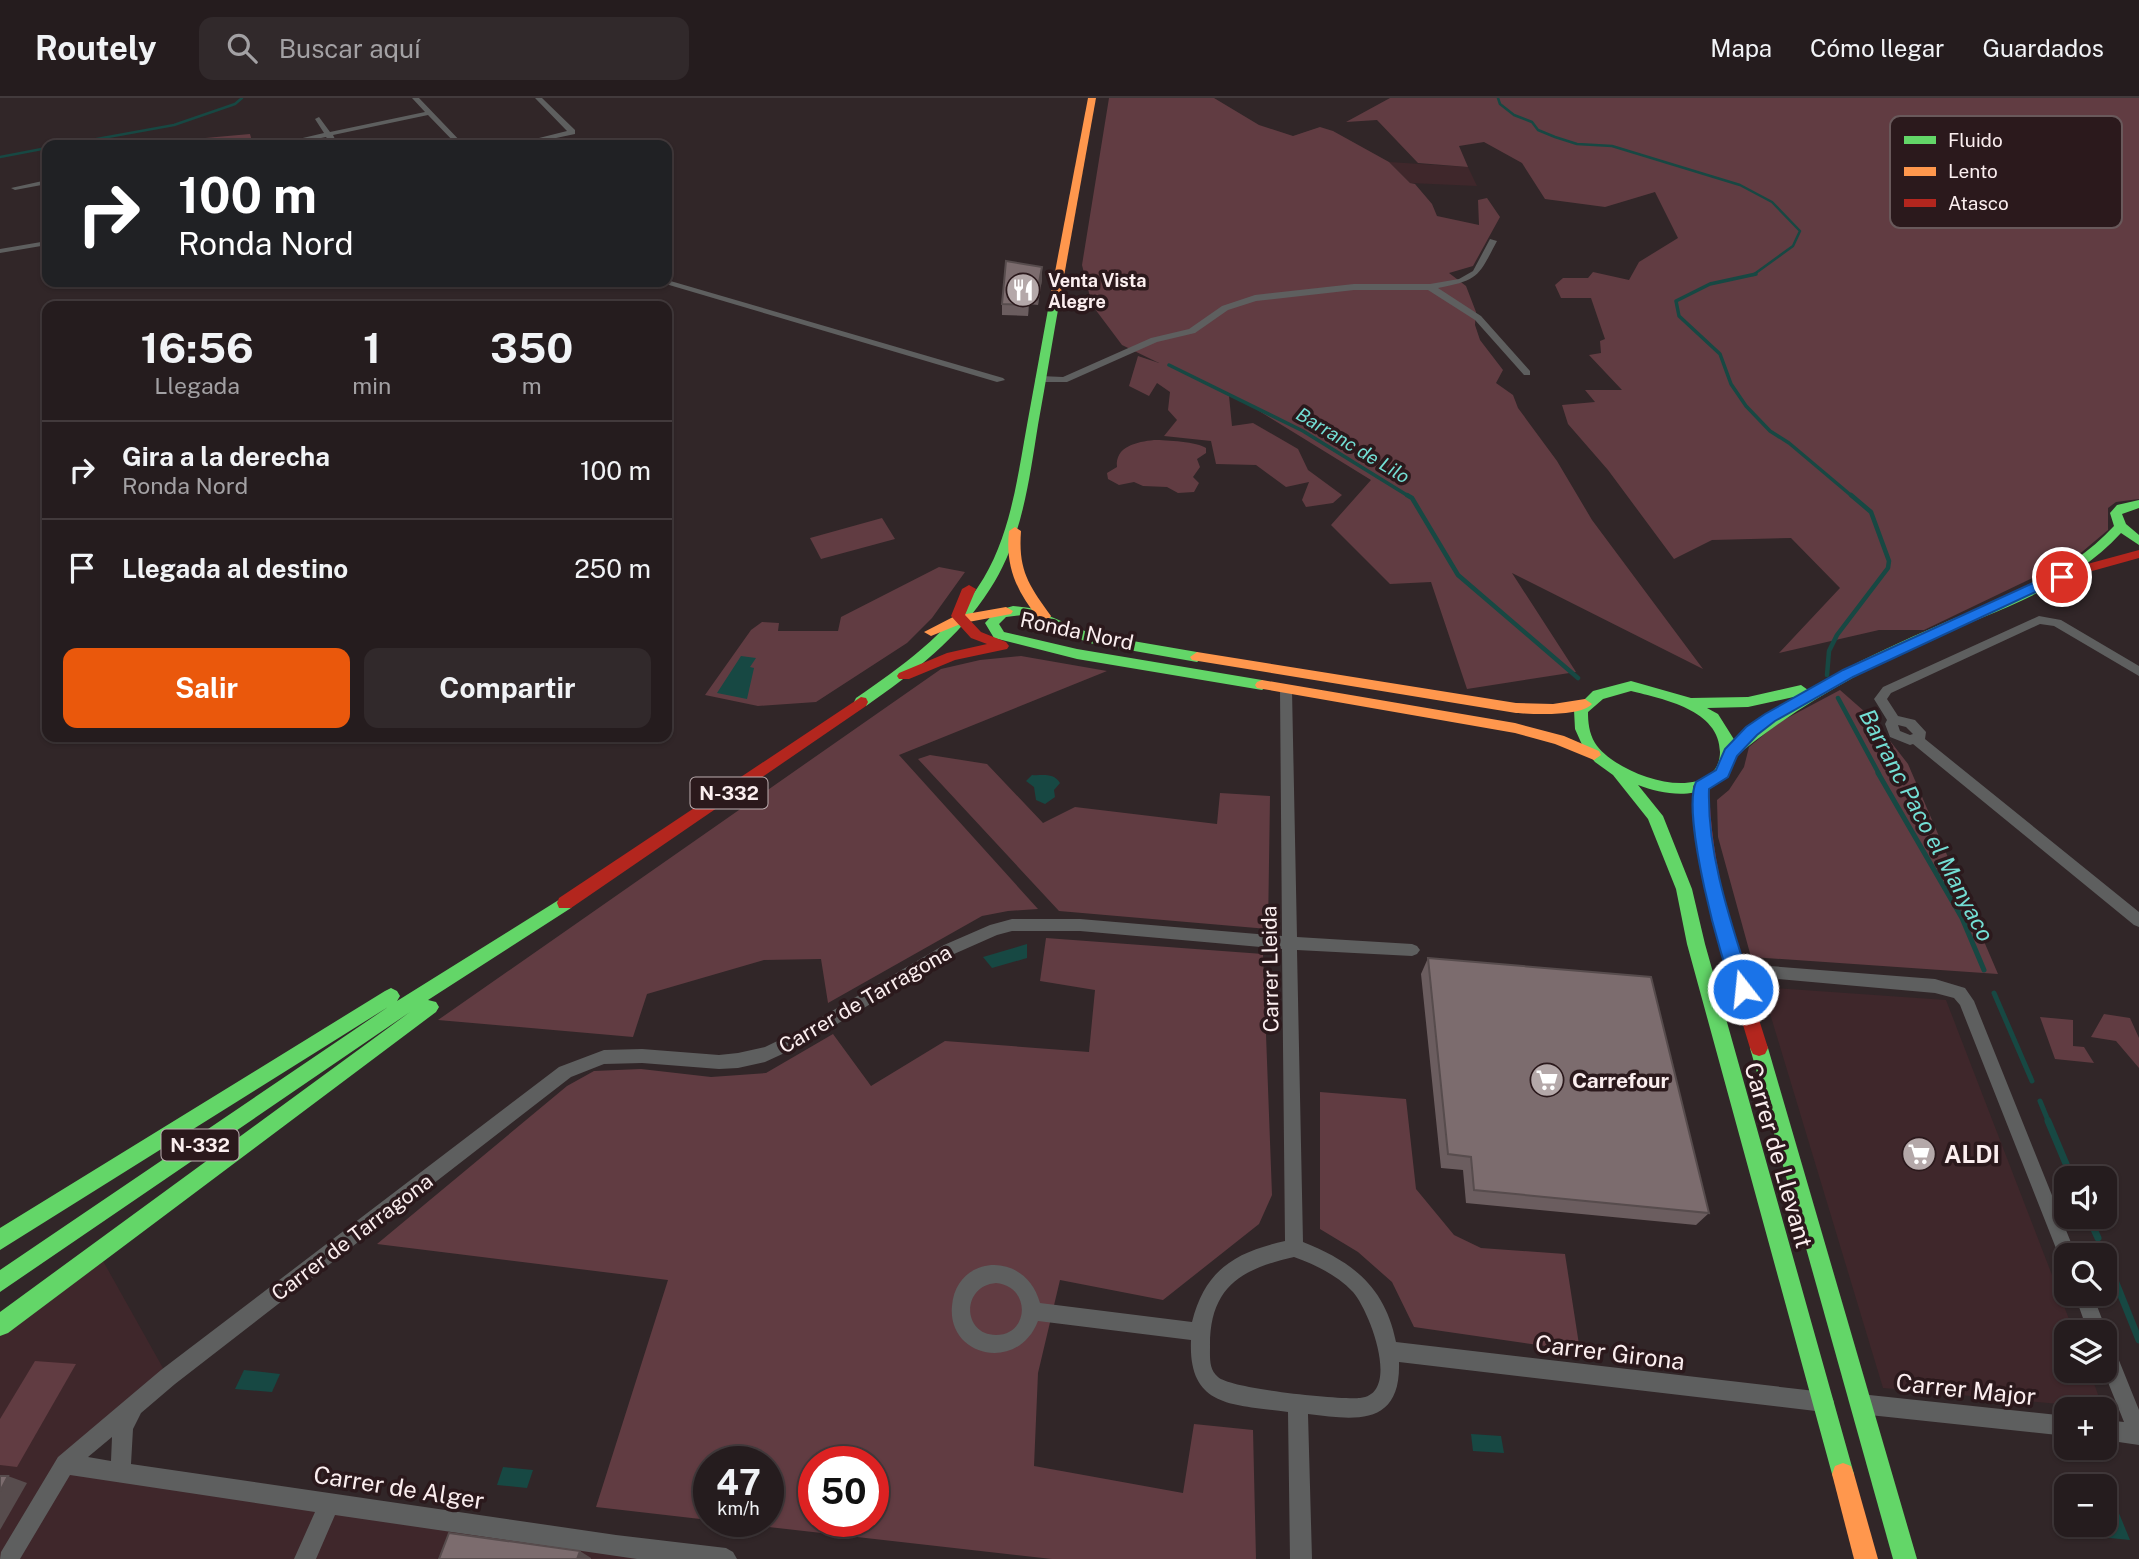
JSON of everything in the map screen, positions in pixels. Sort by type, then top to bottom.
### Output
[{"type":"main road","name":"N-332","points":[[401,1008],[590,887],[867,698],[919,659],[960,619],[985,587],[1004,551],[1017,514],[1092,98]]},
{"type":"main road","name":"N-332","points":[[0,1282],[401,1008],[556,896],[833,709],[908,653],[931,632],[969,589],[1003,523],[1039,386]]},
{"type":"main road","name":"Ronda Nord","points":[[1585,704],[1553,709],[1516,708],[1287,673],[1090,638],[1025,611],[1007,611],[997,616],[992,623],[999,635],[1043,646],[1516,728],[1559,740],[1594,755],[1621,775],[1643,784],[1666,789],[1701,786],[1723,773],[1730,753],[1770,717],[1848,673],[2037,586],[2097,553],[2113,539],[2120,527],[2116,513],[2129,505],[2139,504]]},
{"type":"main road","points":[[1017,514],[1011,552],[1013,571],[1024,594],[1044,617]]},
{"type":"main road","points":[[2120,527],[2139,541]]},
{"type":"main road","name":"Ronda Nord","points":[[2037,586],[2139,554]]},
{"type":"main road","points":[[969,589],[958,615],[960,619],[967,629],[1002,646]]},
{"type":"main road","points":[[931,632],[960,619],[1007,611]]},
{"type":"main road","points":[[867,698],[928,662],[951,654],[1002,646],[1043,646]]},
{"type":"main road","name":"Ronda Nord","points":[[1692,703],[1752,703],[1782,697],[1848,673]]},
{"type":"main road","name":"Ronda Nord","points":[[1594,755],[1579,728],[1585,704],[1595,695],[1631,686],[1665,691],[1692,703],[1724,732],[1730,753]]},
{"type":"main road","name":"Carrer de Llevant","points":[[1621,775],[1656,816],[1684,889],[1696,944],[1866,1559]]},
{"type":"main road","name":"Carrer de Llevant","points":[[1701,786],[1700,814],[1713,888],[1905,1559]]},
{"type":"main road","points":[[0,1325],[590,887]]},
{"type":"main road","points":[[0,1240],[135,1154],[556,896]]},
{"type":"street","points":[[415,98],[456,140]]},
{"type":"street","points":[[536,140],[572,132],[538,98]]},
{"type":"street","points":[[302,140],[430,113]]},
{"type":"street","points":[[319,119],[331,140]]},
{"type":"street","points":[[15,188],[42,183]]},
{"type":"street","points":[[1039,386],[1064,380],[1154,340],[1192,331],[1225,308],[1255,298],[1354,287],[1430,287],[1462,281],[1476,274],[1493,241]]},
{"type":"street","points":[[0,251],[42,244]]},
{"type":"street","points":[[672,285],[1000,380]]},
{"type":"street","points":[[1430,287],[1478,318],[1527,373]]},
{"type":"street","points":[[2139,672],[2057,623],[2039,620],[1887,690],[1880,699],[1894,721],[1908,722],[1916,726],[1920,736],[1916,739],[2139,920]]},
{"type":"street","name":"Carrer Lleida","points":[[1286,690],[1294,1248]]},
{"type":"street","name":"Carrer de Tarragona","points":[[8,1559],[65,1464],[137,1403],[565,1072],[583,1062],[603,1057],[627,1056],[732,1062],[757,1057],[801,1038],[952,948],[999,928],[1072,925],[1290,944],[1412,950]]},
{"type":"street","points":[[1736,966],[1757,971],[1935,986],[1959,993],[1966,1001],[2062,1243]]},
{"type":"street","points":[[1294,1248],[1320,1257],[1344,1270],[1367,1293],[1382,1321],[1390,1351],[1388,1387],[1378,1402],[1364,1408],[1298,1403],[1219,1390],[1206,1380],[1200,1362],[1200,1332],[1204,1309],[1215,1289],[1236,1266],[1262,1254],[1294,1248]]},
{"type":"street","points":[[1031,1311],[1200,1332]]},
{"type":"street","name":"Carrer Girona","points":[[1390,1351],[1824,1402]]},
{"type":"street","points":[[2117,1380],[2139,1434],[2117,1431]]},
{"type":"street","name":"Carrer de Tarragona","points":[[120,1472],[124,1427],[137,1403]]},
{"type":"street","points":[[1298,1403],[1301,1559]]},
{"type":"street","name":"Carrer Major","points":[[1860,1404],[2054,1425]]},
{"type":"street","name":"Carrer de Alger","points":[[65,1464],[330,1503],[614,1553],[726,1559]]},
{"type":"street","points":[[305,1559],[330,1503]]},
{"type":"shaded area","points":[[1109,98],[1214,98],[1259,125],[1293,136],[1320,127],[1333,131],[1389,162],[1410,183],[1415,184],[1432,204],[1437,216],[1479,225],[1478,200],[1487,198],[1500,217],[1473,266],[1449,273],[1466,286],[1476,312],[1475,325],[1480,340],[1503,370],[1496,383],[1513,395],[1518,408],[1557,461],[1592,520],[1703,669],[1512,573],[1576,672],[1467,689],[1431,582],[1390,584],[1331,525],[1371,480],[1251,406],[1229,396],[1232,426],[1253,423],[1298,449],[1308,470],[1342,495],[1333,503],[1306,507],[1302,500],[1309,482],[1286,487],[1256,465],[1216,464],[1211,441],[1164,436],[1177,420],[1168,410],[1170,392],[1157,383],[1149,396],[1129,386],[1138,356],[1159,363],[1122,345],[1092,305],[1082,265]]},
{"type":"shaded area","points":[[1390,98],[2139,98],[2139,499],[2116,502],[2108,508],[2108,530],[2076,557],[1924,630],[1879,630],[1779,653],[1840,588],[1791,538],[1712,540],[1674,559],[1608,470],[1568,424],[1562,405],[1595,402],[1585,390],[1622,390],[1589,355],[1601,353],[1600,341],[1605,339],[1591,298],[1561,298],[1555,285],[1563,278],[1588,278],[1593,272],[1629,280],[1639,262],[1678,238],[1655,192],[1605,207],[1545,199],[1522,163],[1484,142],[1459,146],[1468,167],[1418,163],[1377,120],[1346,122]]},
{"type":"shaded area","points":[[250,134],[252,140],[194,140]]},
{"type":"shaded area","points":[[1389,162],[1468,167],[1477,186],[1410,183]]},
{"type":"shaded area","points":[[1154,440],[1189,443],[1206,448],[1206,453],[1197,459],[1200,467],[1193,477],[1199,483],[1194,492],[1178,493],[1167,487],[1143,486],[1134,482],[1119,485],[1108,479],[1107,473],[1117,467],[1117,460],[1123,450],[1134,444]]},
{"type":"shaded area","points":[[882,518],[895,539],[821,559],[810,538]]},
{"type":"shaded area","points":[[939,567],[965,572],[932,618],[907,643],[816,702],[758,706],[705,695],[751,630],[762,622],[779,623],[778,631],[838,631],[841,617]]},
{"type":"shaded area","points":[[1021,656],[1107,671],[899,755],[1038,909],[982,916],[828,1003],[821,959],[764,960],[647,994],[633,1037],[438,1020],[941,669],[980,660]]},
{"type":"shaded area","points":[[1840,690],[1873,719],[1908,764],[1998,974],[1751,957],[1718,837],[1717,800],[1729,790],[1744,767],[1749,747],[1778,723]]},
{"type":"shaded area","points":[[930,755],[987,764],[1043,823],[1075,807],[1217,824],[1220,793],[1270,796],[1268,929],[1059,911],[918,759]]},
{"type":"shaded area","points":[[1046,938],[1263,954],[1272,1195],[1259,1224],[1163,1300],[1060,1280],[1038,1373],[1034,1466],[1183,1493],[1194,1424],[1253,1430],[1256,1559],[1052,1559],[857,1537],[889,1537],[889,1446],[798,1446],[798,1530],[784,1529],[784,1446],[693,1446],[693,1518],[596,1507],[668,1280],[377,1244],[567,1086],[594,1071],[641,1069],[711,1077],[766,1073],[833,1034],[871,1086],[945,1041],[1089,1052],[1095,990],[1040,981]]},
{"type":"shaded area","points":[[1762,987],[1946,1000],[2054,1280],[2054,1306],[2064,1306],[2069,1320],[2054,1320],[2054,1383],[2094,1383],[2099,1397],[2054,1397],[2054,1404],[1883,1388]]},
{"type":"shaded area","points":[[2104,1014],[2130,1018],[2139,1038],[2139,1068],[2116,1041],[2091,1037]]},
{"type":"shaded area","points":[[2040,1017],[2073,1020],[2073,1046],[2084,1047],[2094,1063],[2055,1059]]},
{"type":"shaded area","points":[[1320,1092],[1406,1099],[1416,1189],[1454,1235],[1481,1248],[1565,1254],[1580,1351],[1414,1327],[1392,1282],[1358,1252],[1320,1229]]},
{"type":"shaded area","points":[[98,1252],[168,1377],[66,1463],[726,1559],[0,1559],[0,1325]]},
{"type":"shaded area","points":[[35,1361],[76,1364],[17,1467],[0,1465],[0,1419]]},
{"type":"water","points":[[741,656],[756,658],[750,667],[754,668],[747,699],[717,693]]},
{"type":"water","points":[[1032,775],[1054,777],[1060,783],[1054,790],[1055,797],[1045,804],[1036,800],[1034,787],[1026,781]]},
{"type":"water","points":[[1027,944],[1027,958],[992,968],[983,957]]},
{"type":"water","points":[[244,1370],[280,1374],[272,1392],[235,1389]]},
{"type":"water","points":[[1471,1434],[1501,1436],[1504,1453],[1473,1451]]},
{"type":"water","points":[[503,1467],[533,1470],[527,1488],[497,1485]]},
{"type":"water","points":[[2117,1508],[2130,1540],[2100,1537],[2117,1537]]},
{"type":"building","name":"Venta Vista Alegre","points":[[1006,261],[1042,267],[1037,293],[1029,293],[1028,305],[1002,304]]},
{"type":"building","name":"Carrefour","points":[[1428,958],[1651,977],[1709,1213],[1474,1190],[1471,1157],[1448,1154]]},
{"type":"building","points":[[0,1476],[8,1476],[0,1491]]},
{"type":"building","points":[[449,1533],[580,1551],[577,1559],[439,1559]]},
{"type":"waterway","points":[[92,140],[174,125],[235,104],[242,98]]},
{"type":"waterway","name":"Barranc Paco el Manyaco","points":[[1498,98],[1500,104],[1514,115],[1532,122],[1538,130],[1555,137],[1577,144],[1612,146],[1740,185],[1772,202],[1800,231],[1793,246],[1754,275]]},
{"type":"waterway","points":[[0,157],[42,149]]},
{"type":"waterway","name":"Barranc Paco el Manyaco","points":[[1754,275],[1710,284],[1676,301],[1679,316],[1720,354],[1731,384],[1746,406],[1770,431],[1789,443],[1853,497]]},
{"type":"waterway","name":"Barranc de Lilo","points":[[1169,365],[1303,431],[1410,497]]},
{"type":"waterway","name":"Barranc de Lilo","points":[[1407,495],[1412,498],[1458,575],[1578,678]]},
{"type":"waterway","name":"Barranc Paco el Manyaco","points":[[1827,675],[1829,651],[1837,635],[1888,568],[1889,561],[1871,512],[1851,495]]},
{"type":"waterway","name":"Barranc Paco el Manyaco","points":[[1838,698],[1879,774]]},
{"type":"waterway","name":"Barranc Paco el Manyaco","points":[[1878,773],[1962,918],[1984,970]]},
{"type":"waterway","name":"Barranc Paco el Manyaco","points":[[1994,993],[2032,1081]]},
{"type":"waterway","name":"Barranc Paco el Manyaco","points":[[2040,1101],[2049,1123]]},
{"type":"waterway","name":"Barranc Paco el Manyaco","points":[[2048,1121],[2067,1166]]},
{"type":"waterway","name":"Barranc Paco el Manyaco","points":[[2094,1229],[2098,1238]]},
{"type":"waterway","name":"Barranc Paco el Manyaco","points":[[2117,1285],[2139,1340]]},
{"type":"traffic: fast","points":[[861,702],[896,678],[945,636],[973,604],[996,569],[1011,530],[1021,491],[1056,293]]},
{"type":"traffic: fast","points":[[2139,504],[2121,508],[2116,513],[2120,526],[2139,541]]},
{"type":"traffic: fast","points":[[1730,753],[1801,700],[1851,672],[2058,577],[2082,563],[2103,546],[2120,527]]},
{"type":"traffic: fast","points":[[1197,657],[1089,638],[1025,611],[1013,610],[1001,614],[992,623],[999,635],[1077,654],[1262,685]]},
{"type":"traffic: fast","points":[[1631,686],[1681,699],[1712,718],[1728,740],[1728,762],[1715,779],[1691,789],[1657,787],[1616,770],[1600,759],[1585,737],[1581,710],[1598,695],[1631,686]]},
{"type":"traffic: fast","points":[[1693,703],[1748,702],[1801,690]]},
{"type":"traffic: fast","points":[[1621,775],[1655,816],[1684,889],[1696,944],[1843,1474]]},
{"type":"traffic: fast","points":[[0,1282],[401,1008],[565,903]]},
{"type":"traffic: fast","points":[[0,1240],[391,996]]},
{"type":"traffic: fast","points":[[0,1325],[430,1007]]},
{"type":"traffic: fast","points":[[1759,1048],[1905,1559]]},
{"type":"traffic: slow","points":[[1056,293],[1092,98]]},
{"type":"traffic: slow","points":[[1015,531],[1014,556],[1019,577],[1044,616]]},
{"type":"traffic: slow","points":[[931,632],[960,619],[1006,611]]},
{"type":"traffic: slow","points":[[1197,657],[1516,708],[1553,709],[1585,704]]},
{"type":"traffic: slow","points":[[1262,685],[1515,728],[1559,740],[1594,755]]},
{"type":"traffic: slow","points":[[1843,1474],[1866,1559]]},
{"type":"traffic: jam","points":[[2085,569],[2139,554]]},
{"type":"traffic: jam","points":[[969,589],[958,616],[976,635],[1001,645]]},
{"type":"traffic: jam","points":[[904,676],[952,656],[1002,646]]},
{"type":"traffic: jam","points":[[565,903],[861,702]]},
{"type":"traffic: jam","points":[[1701,786],[1705,852],[1712,885],[1729,952],[1759,1048]]},
{"type":"place","name":"Venta Vista Alegre","points":[[1023,290]]},
{"type":"place","name":"Carrefour","points":[[1547,1080]]},
{"type":"place","name":"ALDI","points":[[1919,1154]]},
{"type":"route","points":[[1743,989],[1713,888],[1700,814],[1701,786],[1723,773],[1730,753],[1770,717],[1848,673],[2062,577]]}]
